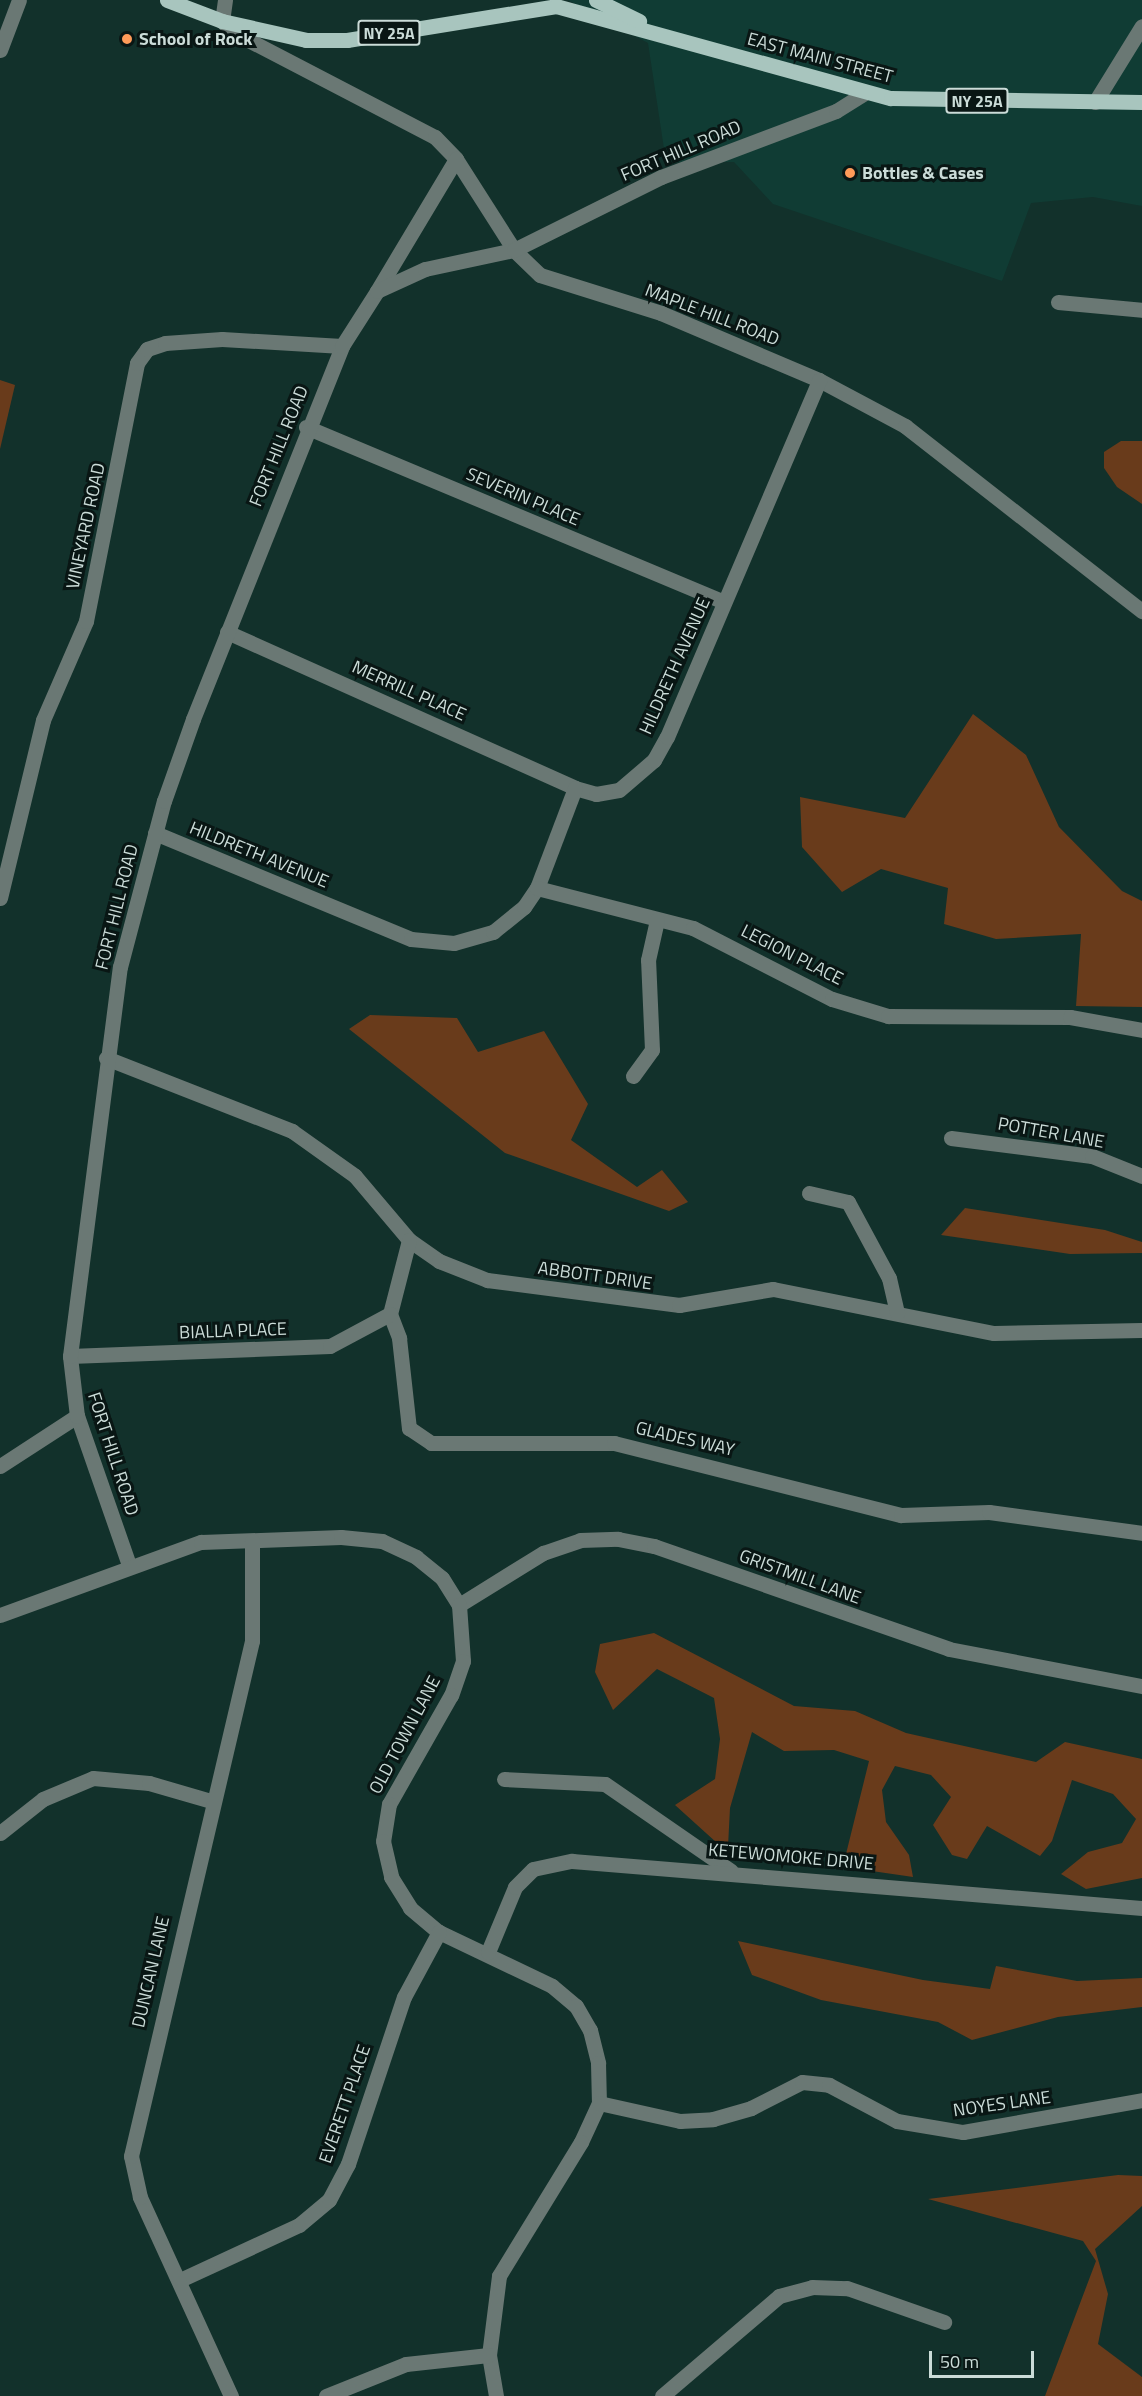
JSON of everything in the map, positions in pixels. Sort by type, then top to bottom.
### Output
[{"type":"main road","name":"EAST MAIN STREET","points":[[167,0],[222,21],[306,40],[347,40],[558,3],[865,93],[917,100],[1142,102]]},
{"type":"main road","name":"EAST MAIN STREET","points":[[596,0],[671,37]]},
{"type":"street","points":[[0,50],[19,0]]},
{"type":"street","points":[[222,21],[225,0]]},
{"type":"street","name":"MAPLE HILL ROAD","points":[[222,21],[277,59],[416,123],[456,159],[514,250],[540,274],[661,313],[819,380],[905,426],[1142,611]]},
{"type":"street","points":[[1095,102],[1142,26]]},
{"type":"street","name":"FORT HILL ROAD","points":[[377,291],[425,269],[514,250],[660,177],[836,111],[865,93]]},
{"type":"street","name":"FORT HILL ROAD","points":[[129,1565],[77,1416],[70,1356],[106,1058],[120,966],[155,833],[227,632],[306,427],[342,346],[456,159]]},
{"type":"street","points":[[1058,302],[1142,310]]},
{"type":"street","name":"VINEYARD ROAD","points":[[0,897],[43,720],[86,621],[137,363],[147,349],[165,343],[222,339],[342,346]]},
{"type":"street","name":"HILDRETH AVENUE","points":[[155,833],[433,943],[493,932],[524,907],[537,888],[575,788],[597,794],[619,790],[654,760],[819,380]]},
{"type":"street","name":"SEVERIN PLACE","points":[[306,427],[724,602]]},
{"type":"street","name":"MERRILL PLACE","points":[[227,632],[575,788]]},
{"type":"street","name":"LEGION PLACE","points":[[537,888],[657,920],[721,941],[832,999],[888,1016],[1070,1017],[1142,1030]]},
{"type":"street","points":[[633,1076],[652,1050],[648,960],[657,920]]},
{"type":"street","name":"ABBOTT DRIVE","points":[[106,1058],[292,1131],[356,1176],[409,1240],[439,1262],[487,1280],[592,1297],[679,1305],[773,1289],[994,1333],[1142,1330]]},
{"type":"street","name":"POTTER LANE","points":[[951,1138],[1092,1156],[1142,1176]]},
{"type":"street","points":[[809,1193],[848,1202],[889,1278],[897,1313]]},
{"type":"street","points":[[390,1314],[409,1240]]},
{"type":"street","name":"BIALLA PLACE","points":[[70,1356],[330,1346],[390,1314]]},
{"type":"street","name":"GLADES WAY","points":[[390,1314],[399,1338],[409,1428],[430,1443],[614,1443],[901,1515],[989,1512],[1142,1533]]},
{"type":"street","points":[[0,1466],[77,1416]]},
{"type":"street","name":"OLD TOWN LANE","points":[[0,1615],[129,1565],[201,1542],[340,1537],[382,1541],[416,1557],[442,1578],[459,1605],[463,1661],[451,1695],[389,1804],[383,1841],[391,1877],[410,1908],[439,1932],[488,1952],[552,1986],[576,2006],[590,2030],[598,2063],[599,2103]]},
{"type":"street","name":"GRISTMILL LANE","points":[[459,1605],[562,1546],[618,1539],[654,1546],[949,1649],[1142,1686]]},
{"type":"street","name":"DUNCAN LANE","points":[[231,2396],[180,2280],[140,2197],[131,2156],[211,1801],[252,1641],[252,1541]]},
{"type":"street","points":[[0,1833],[43,1799],[93,1778],[149,1783],[211,1801]]},
{"type":"street","points":[[504,1779],[604,1784],[731,1871]]},
{"type":"street","name":"KETEWOMOKE DRIVE","points":[[488,1952],[515,1887],[533,1869],[572,1861],[731,1871],[1142,1908]]},
{"type":"street","name":"EVERETT PLACE","points":[[180,2280],[299,2225],[329,2200],[348,2164],[404,1997],[439,1932]]},
{"type":"street","name":"NOYES LANE","points":[[599,2103],[680,2121],[714,2119],[751,2108],[802,2082],[829,2085],[897,2121],[963,2132],[1142,2100]]},
{"type":"street","points":[[496,2396],[489,2355],[499,2276],[599,2103]]},
{"type":"street","points":[[662,2396],[779,2296],[812,2287],[847,2288],[944,2322]]},
{"type":"street","points":[[326,2396],[406,2364],[489,2355]]},
{"type":"shaded area","points":[[568,0],[1142,0],[1142,206],[1093,197],[1031,203],[1002,281],[773,204],[734,162],[666,162],[648,43]]},
{"type":"shaded area","points":[[0,380],[15,385],[0,449]]},
{"type":"shaded area","points":[[1121,441],[1142,441],[1142,504],[1117,487],[1104,468],[1104,452]]},
{"type":"shaded area","points":[[973,714],[1026,755],[1059,827],[1122,891],[1142,901],[1142,1007],[1076,1006],[1081,934],[996,939],[944,924],[948,888],[881,869],[842,892],[802,847],[800,797],[905,818]]},
{"type":"shaded area","points":[[370,1015],[457,1018],[478,1052],[544,1031],[588,1104],[571,1140],[637,1187],[662,1170],[688,1202],[669,1211],[505,1153],[349,1029]]},
{"type":"shaded area","points":[[965,1208],[1105,1230],[1142,1242],[1142,1253],[1070,1254],[941,1235]]},
{"type":"shaded area","points":[[654,1633],[794,1706],[855,1711],[906,1733],[1036,1762],[1065,1742],[1142,1759],[1142,1878],[1086,1889],[1061,1874],[1088,1852],[1122,1843],[1136,1819],[1113,1794],[1072,1780],[1052,1841],[1040,1856],[987,1826],[967,1859],[952,1855],[933,1825],[951,1797],[931,1775],[895,1766],[882,1790],[886,1822],[909,1855],[913,1877],[865,1870],[845,1858],[869,1761],[834,1750],[784,1751],[752,1732],[730,1808],[728,1847],[717,1843],[675,1805],[715,1779],[720,1739],[714,1698],[657,1669],[613,1710],[595,1672],[600,1644]]},
{"type":"shaded area","points":[[738,1941],[923,1980],[990,1989],[996,1966],[1077,1981],[1142,1978],[1142,2007],[1058,2017],[972,2040],[938,2022],[821,2000],[752,1975]]},
{"type":"shaded area","points":[[1118,2175],[1142,2176],[1142,2206],[1095,2249],[1108,2294],[1098,2344],[1142,2377],[1142,2396],[1045,2396],[1096,2261],[1083,2241],[928,2199]]},
{"type":"place","name":"School of Rock","points":[[127,39]]},
{"type":"place","name":"Bottles & Cases","points":[[850,173]]}]
